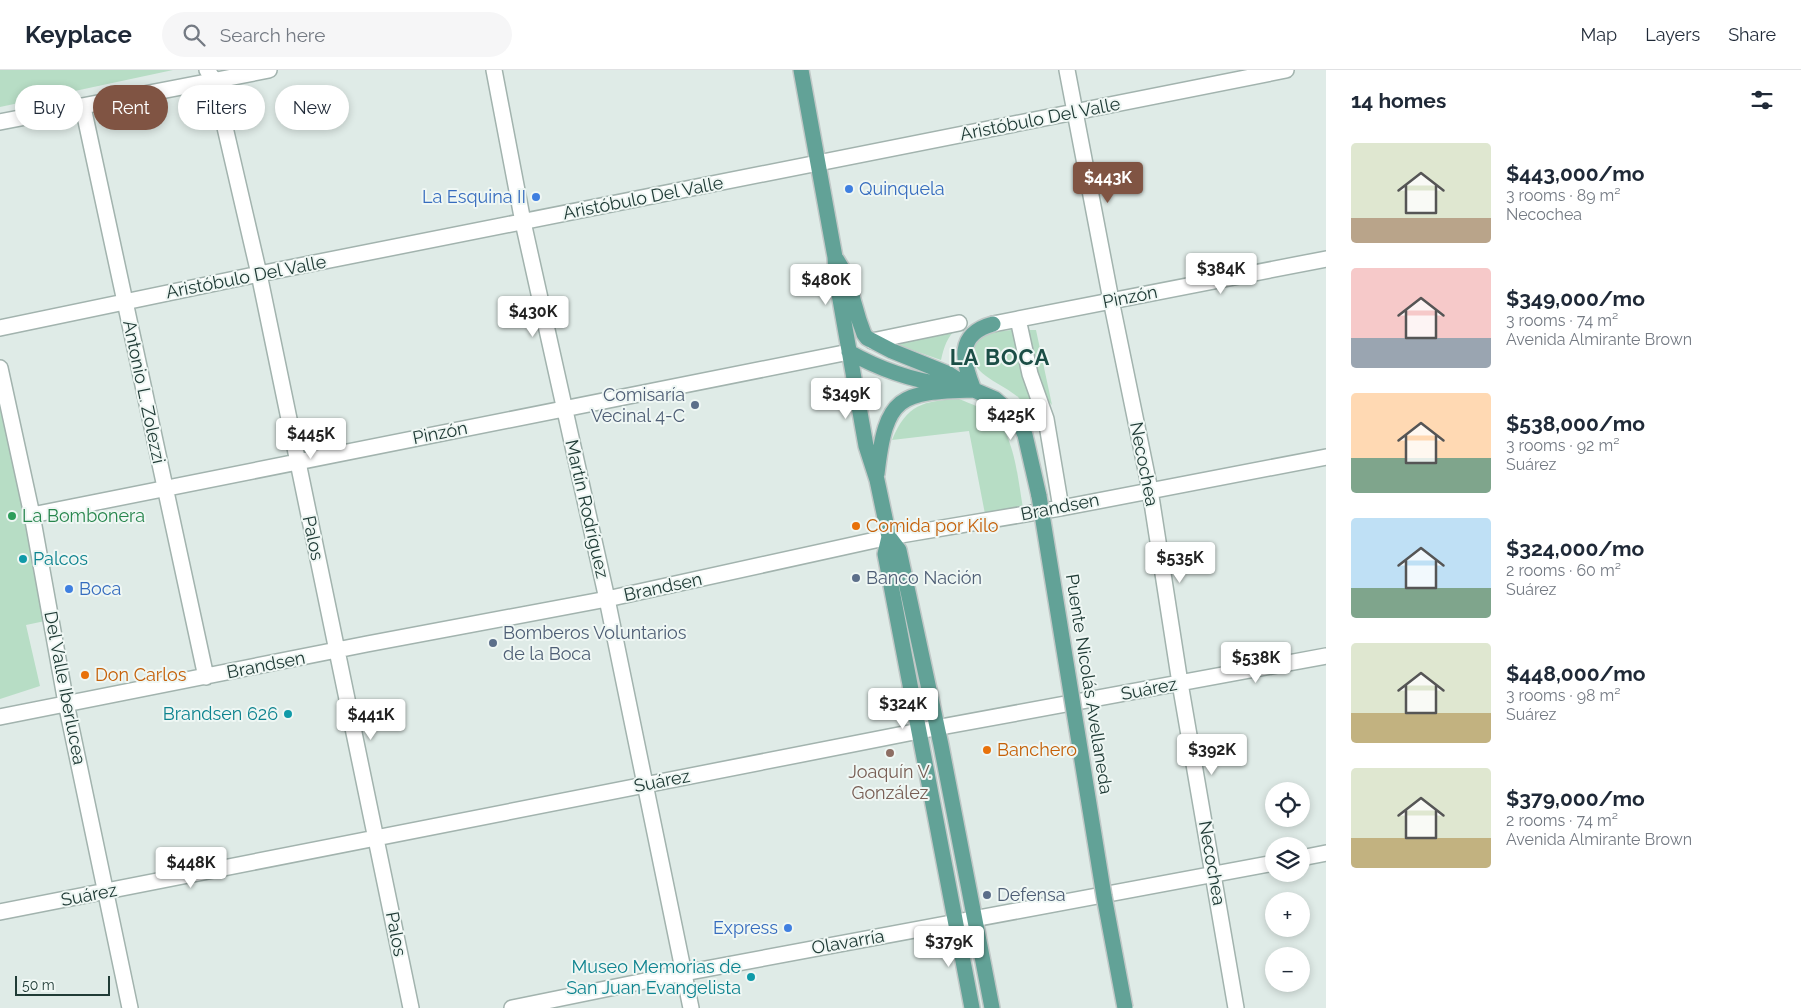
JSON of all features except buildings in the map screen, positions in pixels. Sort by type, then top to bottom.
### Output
[{"type":"main road","points":[[801,70],[835,257],[836,277],[866,446],[877,480],[889,538],[885,554],[972,1008]]},
{"type":"main road","points":[[835,257],[846,276],[864,334],[872,342]]},
{"type":"main road","points":[[877,480],[880,453],[891,414],[900,403],[913,395],[934,391],[974,390],[964,354],[966,345],[976,332],[994,324]]},
{"type":"main road","name":"Puente Nicolás Avellaneda","points":[[872,342],[949,374],[974,390],[989,396],[1005,406],[1021,426],[1029,449],[1039,496],[1104,896],[1125,1008]]},
{"type":"main road","name":"Puente Nicolás Avellaneda","points":[[849,352],[888,371],[912,378],[974,390]]},
{"type":"main road","points":[[889,538],[899,550],[937,728],[992,1008]]},
{"type":"street","points":[[83,106],[211,75],[269,70]]},
{"type":"street","name":"Martín Rodríguez","points":[[494,70],[523,222],[607,599],[691,1008]]},
{"type":"street","name":"Necochea","points":[[1067,70],[1150,490],[1180,683],[1236,1008]]},
{"type":"street","name":"Aristóbulo Del Valle","points":[[0,328],[259,274],[1286,70]]},
{"type":"street","name":"Palos","points":[[211,75],[259,274],[296,462],[337,650],[410,1008]]},
{"type":"street","name":"Antonio L. Zolezzi","points":[[83,106],[206,677]]},
{"type":"street","points":[[0,122],[15,119]]},
{"type":"street","name":"Pinzón","points":[[994,324],[1326,260]]},
{"type":"street","points":[[1018,319],[1030,374],[1046,419],[1061,508]]},
{"type":"street","points":[[872,342],[959,323]]},
{"type":"street","name":"Pinzón","points":[[32,515],[849,352]]},
{"type":"street","name":"Del Valle Iberlucea","points":[[0,368],[32,515],[66,703],[107,891],[130,1008]]},
{"type":"street","name":"Brandsen","points":[[0,716],[607,599],[889,538],[1061,508],[1326,457]]},
{"type":"street","name":"Suárez","points":[[0,912],[918,731],[1326,656]]},
{"type":"street","points":[[1310,856],[1326,853]]},
{"type":"street","name":"Olavarría","points":[[512,1008],[684,973],[1265,865]]},
{"type":"green space","points":[[0,70],[173,70],[103,85],[93,85],[93,87],[83,89],[83,85],[15,85],[15,104],[0,107]]},
{"type":"green space","points":[[957,328],[946,342],[941,360],[892,343]]},
{"type":"green space","points":[[1012,330],[1041,432],[1022,401],[980,371],[972,357],[975,342],[979,338],[989,333]]},
{"type":"green space","points":[[1027,330],[1036,330],[1052,405],[1038,380]]},
{"type":"green space","points":[[959,399],[977,406],[994,417],[1007,435],[1017,472],[1023,508],[985,514],[969,431],[892,440],[904,419],[918,407],[935,401]]},
{"type":"green space","name":"La Bombonera","points":[[0,411],[2,411],[45,621],[26,625],[40,686],[0,699]]},
{"type":"place","name":"Quinquela","points":[[849,189]]},
{"type":"place","name":"La Esquina II","points":[[536,197]]},
{"type":"place","name":"Comisaría Vecinal 4-C","points":[[695,405]]},
{"type":"place","name":"La Bombonera","points":[[12,516]]},
{"type":"place","name":"Comida por Kilo","points":[[856,526]]},
{"type":"place","name":"Palcos","points":[[23,559]]},
{"type":"place","name":"Banco Nación","points":[[856,578]]},
{"type":"place","name":"Boca","points":[[69,589]]},
{"type":"place","name":"Bomberos Voluntarios de la Boca","points":[[493,643]]},
{"type":"place","name":"Don Carlos","points":[[85,675]]},
{"type":"place","name":"Brandsen 626","points":[[288,714]]},
{"type":"place","name":"Banchero","points":[[987,750]]},
{"type":"place","name":"Joaquín V. González","points":[[890,753]]},
{"type":"place","name":"Defensa","points":[[987,895]]},
{"type":"place","name":"Express","points":[[788,928]]},
{"type":"place","name":"Museo Memorias de San Juan Evangelista","points":[[751,977]]},
{"type":"district","name":"LA BOCA","points":[[1000,357]]}]
